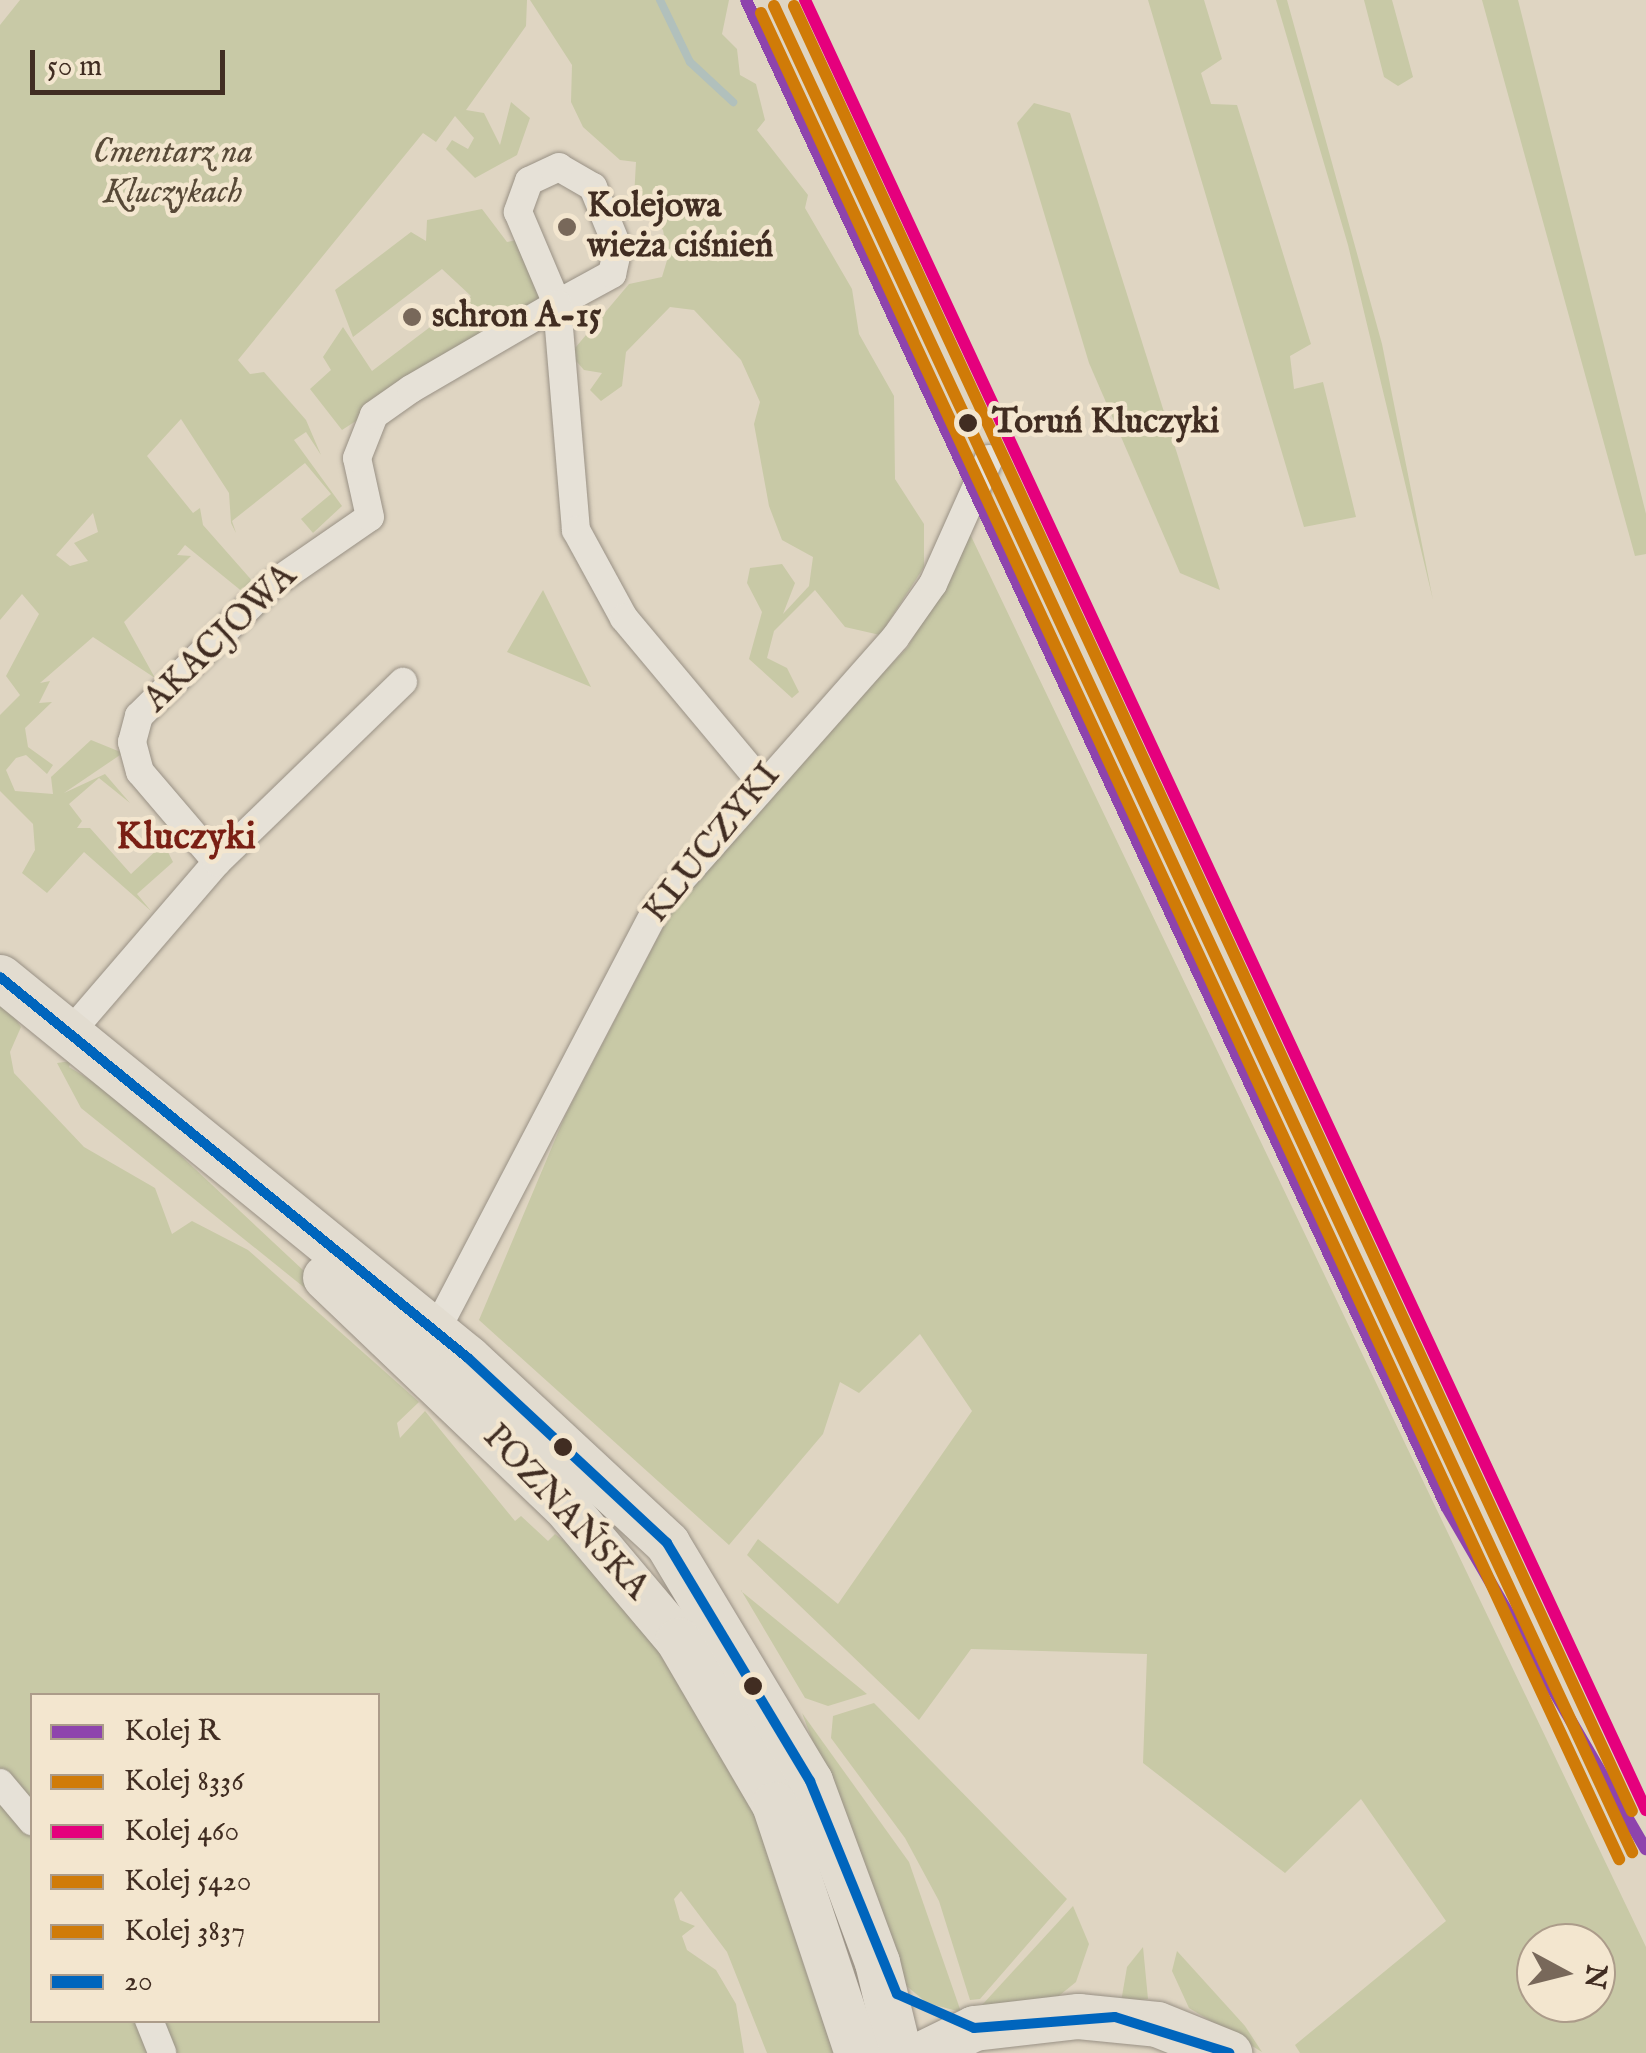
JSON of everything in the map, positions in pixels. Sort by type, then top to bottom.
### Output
[{"type":"main road","name":"POZNAŃSKA","points":[[0,978],[120,1078],[161,1127],[667,1543],[810,1781],[877,1962],[899,2053]]},
{"type":"main road","name":"POZNAŃSKA","points":[[427,1347],[609,1554],[714,1695],[796,1855],[857,2053]]},
{"type":"main road","name":"POZNAŃSKA","points":[[877,1962],[921,2011],[974,2028]]},
{"type":"main road","name":"POZNAŃSKA","points":[[923,2053],[974,2028],[1114,2017],[1229,2053]]},
{"type":"street","name":"AKACJOWA","points":[[217,862],[137,766],[132,742],[144,708],[270,586],[370,517],[357,458],[374,415],[612,274],[619,255],[588,180],[567,167],[542,172],[524,186],[518,212],[557,304]]},
{"type":"street","points":[[557,304],[576,530],[588,560],[624,618],[761,782]]},
{"type":"street","name":"KLUCZYKI","points":[[427,1347],[638,936],[761,782],[933,584],[989,459]]},
{"type":"street","points":[[68,1035],[217,862],[403,682]]},
{"type":"street","points":[[0,1783],[30,1819]]},
{"type":"street","points":[[150,2023],[162,2053]]},
{"type":"green space","name":"Cmentarz na Kluczykach","points":[[20,0],[527,0],[526,26],[466,110],[484,113],[500,145],[511,102],[530,118],[517,155],[475,178],[446,149],[452,140],[468,149],[474,138],[455,116],[436,142],[423,133],[238,360],[250,374],[264,372],[306,420],[321,455],[306,432],[294,440],[342,506],[313,533],[301,519],[331,494],[305,463],[232,521],[236,533],[231,523],[229,493],[181,419],[147,456],[193,513],[200,508],[203,525],[255,584],[244,593],[185,545],[177,555],[191,556],[124,622],[155,678],[93,637],[40,683],[50,681],[39,703],[52,702],[25,728],[28,747],[53,765],[47,774],[26,755],[16,758],[6,770],[15,791],[53,794],[51,777],[91,740],[123,753],[64,793],[105,774],[130,803],[99,778],[69,804],[82,821],[77,828],[90,828],[131,874],[160,847],[140,817],[167,850],[173,862],[137,894],[151,911],[84,852],[47,893],[22,873],[35,850],[33,824],[0,791],[0,715],[20,695],[6,676],[39,614],[22,594],[0,620],[0,25]],"holes":[[[93,513],[98,532],[74,543],[88,561],[70,566],[56,555]]]},
{"type":"green space","points":[[530,0],[729,0],[722,34],[737,49],[740,75],[756,84],[765,120],[757,130],[808,195],[805,208],[852,289],[859,334],[894,396],[895,479],[924,524],[924,567],[880,635],[845,627],[815,590],[774,631],[767,658],[787,668],[799,692],[792,698],[749,659],[762,612],[747,583],[750,568],[782,564],[795,583],[783,614],[809,586],[813,557],[782,540],[769,506],[754,424],[760,402],[741,360],[694,310],[670,307],[626,352],[622,386],[601,401],[590,390],[602,373],[584,370],[570,354],[629,284],[662,277],[668,257],[663,230],[634,198],[636,162],[620,160],[583,127],[571,102],[572,65]]},
{"type":"green space","points":[[1148,0],[1204,0],[1222,59],[1201,73],[1211,104],[1237,105],[1311,344],[1290,356],[1294,389],[1323,382],[1356,517],[1304,527]]},
{"type":"green space","points":[[1276,0],[1287,0],[1382,344],[1433,600],[1348,245]]},
{"type":"green space","points":[[1364,0],[1392,0],[1413,77],[1398,86],[1384,77]]},
{"type":"green space","points":[[1482,0],[1518,0],[1646,514],[1646,554],[1635,556]]},
{"type":"green space","points":[[1034,103],[1070,113],[1220,590],[1180,573],[1089,363],[1017,123]]},
{"type":"green space","points":[[482,209],[507,242],[518,240],[546,298],[342,430],[310,389],[331,370],[323,357],[343,327],[372,371],[471,296],[442,269],[353,337],[335,290],[411,232],[426,241],[427,220]]},
{"type":"green space","points":[[970,534],[1646,1947],[1646,2053],[1300,2053],[1295,2045],[1446,1921],[1361,1799],[1285,1873],[1143,1763],[1147,1654],[971,1649],[919,1720],[747,1555],[758,1539],[838,1604],[972,1411],[920,1334],[859,1393],[840,1382],[823,1434],[729,1545],[479,1320],[565,1116],[695,866],[908,647]]},
{"type":"green space","points":[[543,590],[591,687],[507,652]]},
{"type":"green space","points":[[0,996],[21,1027],[10,1052],[14,1073],[84,1147],[155,1188],[172,1234],[192,1221],[248,1250],[419,1402],[397,1423],[400,1438],[425,1411],[515,1521],[521,1516],[548,1541],[555,1534],[597,1567],[638,1618],[755,1810],[838,2053],[767,2053],[727,1952],[681,1891],[674,1899],[680,1920],[695,1926],[682,1936],[687,1950],[716,1970],[736,2004],[744,2053],[0,2053]]},
{"type":"green space","points":[[71,1061],[69,1067],[117,1096],[428,1387],[81,1108],[57,1063]]},
{"type":"green space","points":[[742,1592],[867,1694],[828,1706],[805,1698]]},
{"type":"green space","points":[[874,1703],[1067,1899],[980,1999],[970,2000],[939,1901],[905,1838],[831,1738],[833,1716]]},
{"type":"green space","points":[[802,1713],[909,1862],[961,2012],[927,2003],[903,1983]]},
{"type":"green space","points":[[1073,1906],[1089,1944],[1076,1982],[1055,1999],[982,2005]]},
{"type":"green space","points":[[1143,1947],[1148,1999],[1121,2002],[1127,1967]]},
{"type":"green space","points":[[1177,1951],[1245,2026],[1262,2052],[1189,2008],[1172,1971]]},
{"type":"waterway","points":[[660,0],[690,62],[733,102]]},
{"type":"rail line","name":"R","points":[[746,0],[1446,1506],[1646,1849]]},
{"type":"rail line","name":"460","points":[[805,0],[1646,1810]]},
{"type":"rail line","name":"8336","points":[[774,6],[1632,1852]]},
{"type":"rail line","name":"3837","points":[[794,6],[1632,1811]]},
{"type":"rail line","name":"5420","points":[[761,13],[1619,1859]]},
{"type":"transit line","name":"20","points":[[0,977],[468,1358],[667,1543],[810,1781],[897,1994],[974,2028],[1115,2017],[1229,2053]]},
{"type":"place","name":"Kolejowa wieża ciśnień","points":[[567,227]]},
{"type":"place","name":"schron A-15","points":[[412,317]]},
{"type":"place","name":"Toruń Kluczyki","points":[[968,423]]},
{"type":"district","name":"Kluczyki","points":[[186,839]]}]
